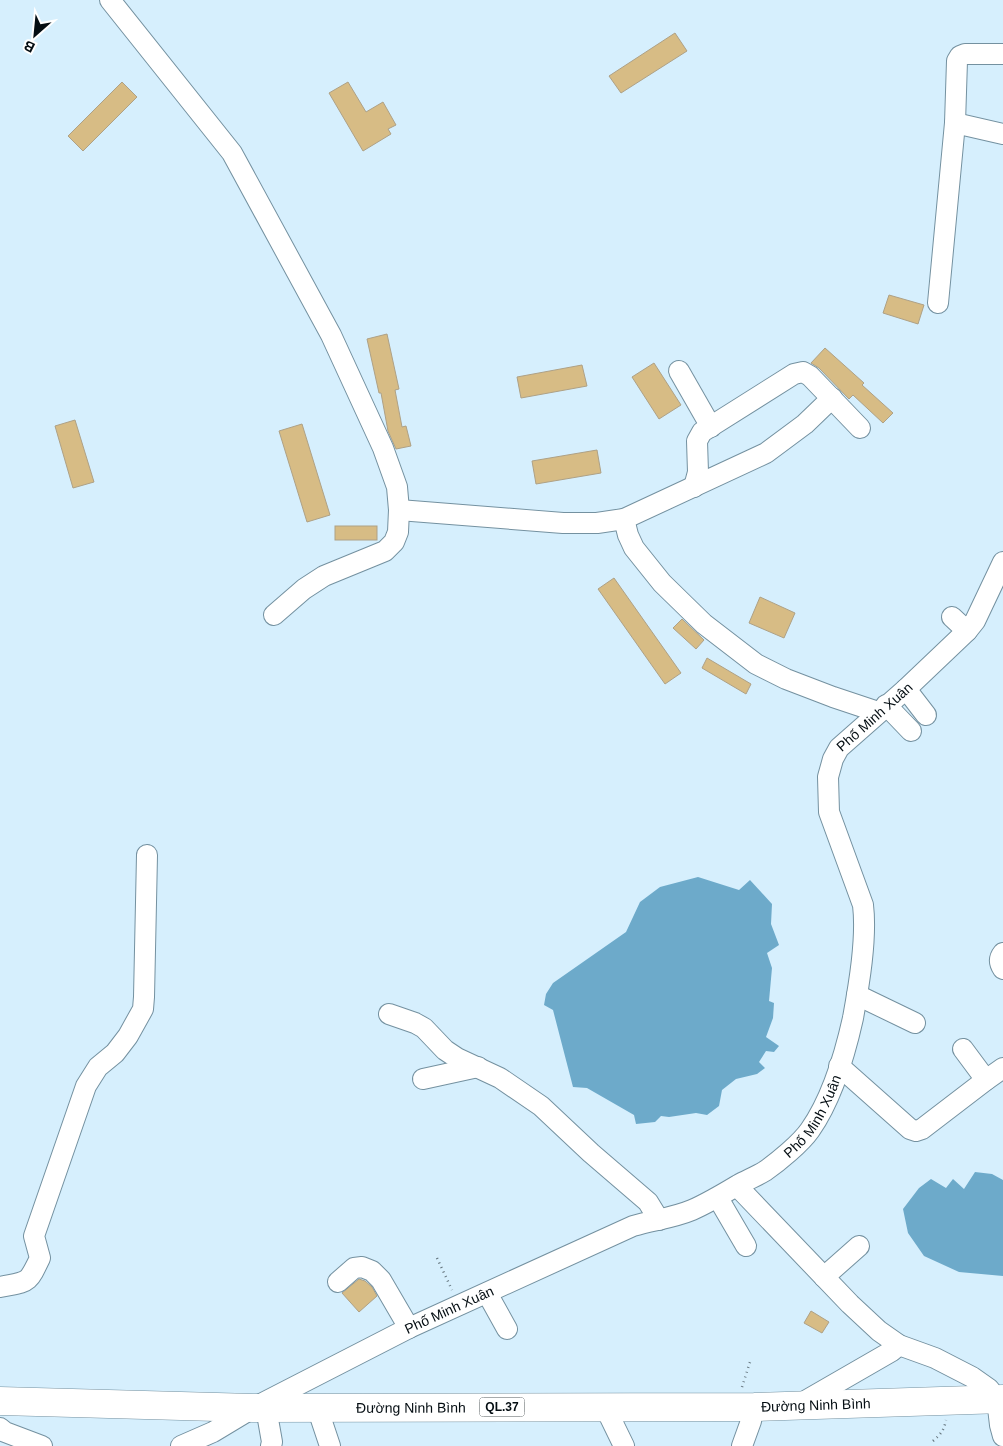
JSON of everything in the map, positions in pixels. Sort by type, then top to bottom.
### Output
[{"type":"highway","name":"Đường Ninh Bình","points":[[0,1401],[260,1408],[795,1407],[1000,1399]]},
{"type":"street","points":[[110,0],[232,153],[335,344],[383,448],[397,487],[398,532],[394,542],[385,551],[324,576],[304,589],[274,616]]},
{"type":"street","points":[[938,303],[955,123],[957,61],[960,56],[965,54],[1003,54]]},
{"type":"street","points":[[955,123],[1003,134]]},
{"type":"street","points":[[679,371],[711,427]]},
{"type":"street","points":[[694,487],[698,472],[697,441],[702,432],[794,374],[802,372],[810,376],[860,428]]},
{"type":"street","points":[[399,510],[563,523],[598,523],[624,519],[766,453],[805,424],[832,398]]},
{"type":"street","points":[[624,519],[634,548],[662,583],[704,624],[756,664],[786,679],[833,697],[882,709],[911,731]]},
{"type":"street","name":"Phố Minh Xuân","points":[[181,1446],[260,1408],[409,1328],[634,1226],[648,1221],[668,1218],[718,1198],[764,1171],[787,1153],[808,1132],[823,1109],[850,1033],[857,995],[865,919],[863,905],[830,812],[828,777],[833,759],[839,748],[906,689],[967,631],[975,621],[1003,562]]},
{"type":"street","points":[[952,617],[967,631]]},
{"type":"street","points":[[906,689],[926,714]]},
{"type":"street","points":[[0,1288],[24,1282],[30,1278],[40,1258],[34,1236],[86,1086],[98,1067],[115,1054],[143,1010],[147,855]]},
{"type":"street","points":[[1003,953],[1000,957],[1003,969]]},
{"type":"street","points":[[857,995],[915,1024]]},
{"type":"street","points":[[389,1014],[424,1028],[445,1050],[457,1058],[500,1078],[541,1106],[591,1153],[648,1202],[659,1220]]},
{"type":"street","points":[[963,1050],[986,1080]]},
{"type":"street","points":[[839,1066],[910,1129],[916,1131],[922,1129],[1003,1068]]},
{"type":"street","points":[[423,1079],[478,1067]]},
{"type":"street","points":[[737,1186],[850,1304],[879,1331],[900,1345],[935,1358],[972,1377],[990,1389],[1000,1399],[1000,1425],[1003,1436]]},
{"type":"street","points":[[718,1198],[746,1246]]},
{"type":"street","points":[[824,1277],[859,1246]]},
{"type":"street","points":[[338,1282],[354,1268],[362,1267],[372,1270],[381,1280],[409,1328]]},
{"type":"street","points":[[487,1293],[508,1329]]},
{"type":"street","points":[[795,1407],[900,1345]]},
{"type":"street","points":[[318,1407],[330,1446]]},
{"type":"street","points":[[606,1407],[624,1446]]},
{"type":"street","points":[[742,1446],[751,1422],[745,1407]]},
{"type":"street","points":[[260,1408],[271,1446]]},
{"type":"street","points":[[0,1428],[5,1432],[42,1446]]},
{"type":"path","points":[[438,1258],[459,1305]]},
{"type":"path","points":[[745,1407],[751,1358]]},
{"type":"water","points":[[698,877],[739,890],[750,880],[772,904],[771,924],[779,945],[767,953],[772,968],[769,1001],[774,1003],[773,1018],[766,1037],[779,1046],[774,1052],[766,1051],[759,1062],[765,1068],[757,1074],[736,1079],[722,1090],[719,1106],[707,1115],[696,1113],[669,1117],[661,1116],[655,1122],[636,1124],[634,1115],[587,1088],[573,1087],[553,1010],[544,1005],[546,994],[553,983],[626,932],[640,902],[660,887]]},
{"type":"water","points":[[975,1172],[992,1174],[1003,1180],[1003,1276],[959,1272],[924,1256],[908,1233],[903,1209],[919,1188],[931,1179],[946,1188],[953,1179],[964,1189]]},
{"type":"building","points":[[675,33],[687,51],[621,93],[609,76]]},
{"type":"building","points":[[122,82],[137,97],[83,151],[68,136]]},
{"type":"building","points":[[348,82],[366,112],[383,102],[396,125],[388,129],[391,134],[363,151],[329,93]]},
{"type":"building","points":[[889,295],[924,305],[918,324],[883,313]]},
{"type":"building","points":[[387,334],[399,389],[395,390],[402,427],[406,426],[411,446],[396,449],[388,431],[381,393],[379,393],[367,339]]},
{"type":"building","points":[[825,348],[864,383],[862,385],[893,413],[883,423],[853,395],[849,399],[819,368],[811,363]]},
{"type":"building","points":[[654,363],[681,405],[659,419],[632,377]]},
{"type":"building","points":[[582,365],[587,386],[521,398],[517,377]]},
{"type":"building","points":[[75,420],[94,482],[73,488],[55,426]]},
{"type":"building","points":[[302,424],[330,515],[307,522],[279,431]]},
{"type":"building","points":[[597,450],[601,473],[536,484],[532,461]]},
{"type":"building","points":[[335,526],[377,526],[377,540],[335,540]]},
{"type":"building","points":[[614,578],[681,673],[665,684],[598,589]]},
{"type":"building","points":[[760,597],[795,613],[784,638],[749,623]]},
{"type":"building","points":[[682,619],[704,640],[696,649],[673,628]]},
{"type":"building","points":[[707,658],[751,684],[746,694],[702,668]]},
{"type":"building","points":[[359,1279],[372,1287],[377,1296],[359,1312],[342,1293]]},
{"type":"building","points":[[811,1311],[829,1322],[822,1333],[804,1323]]}]
